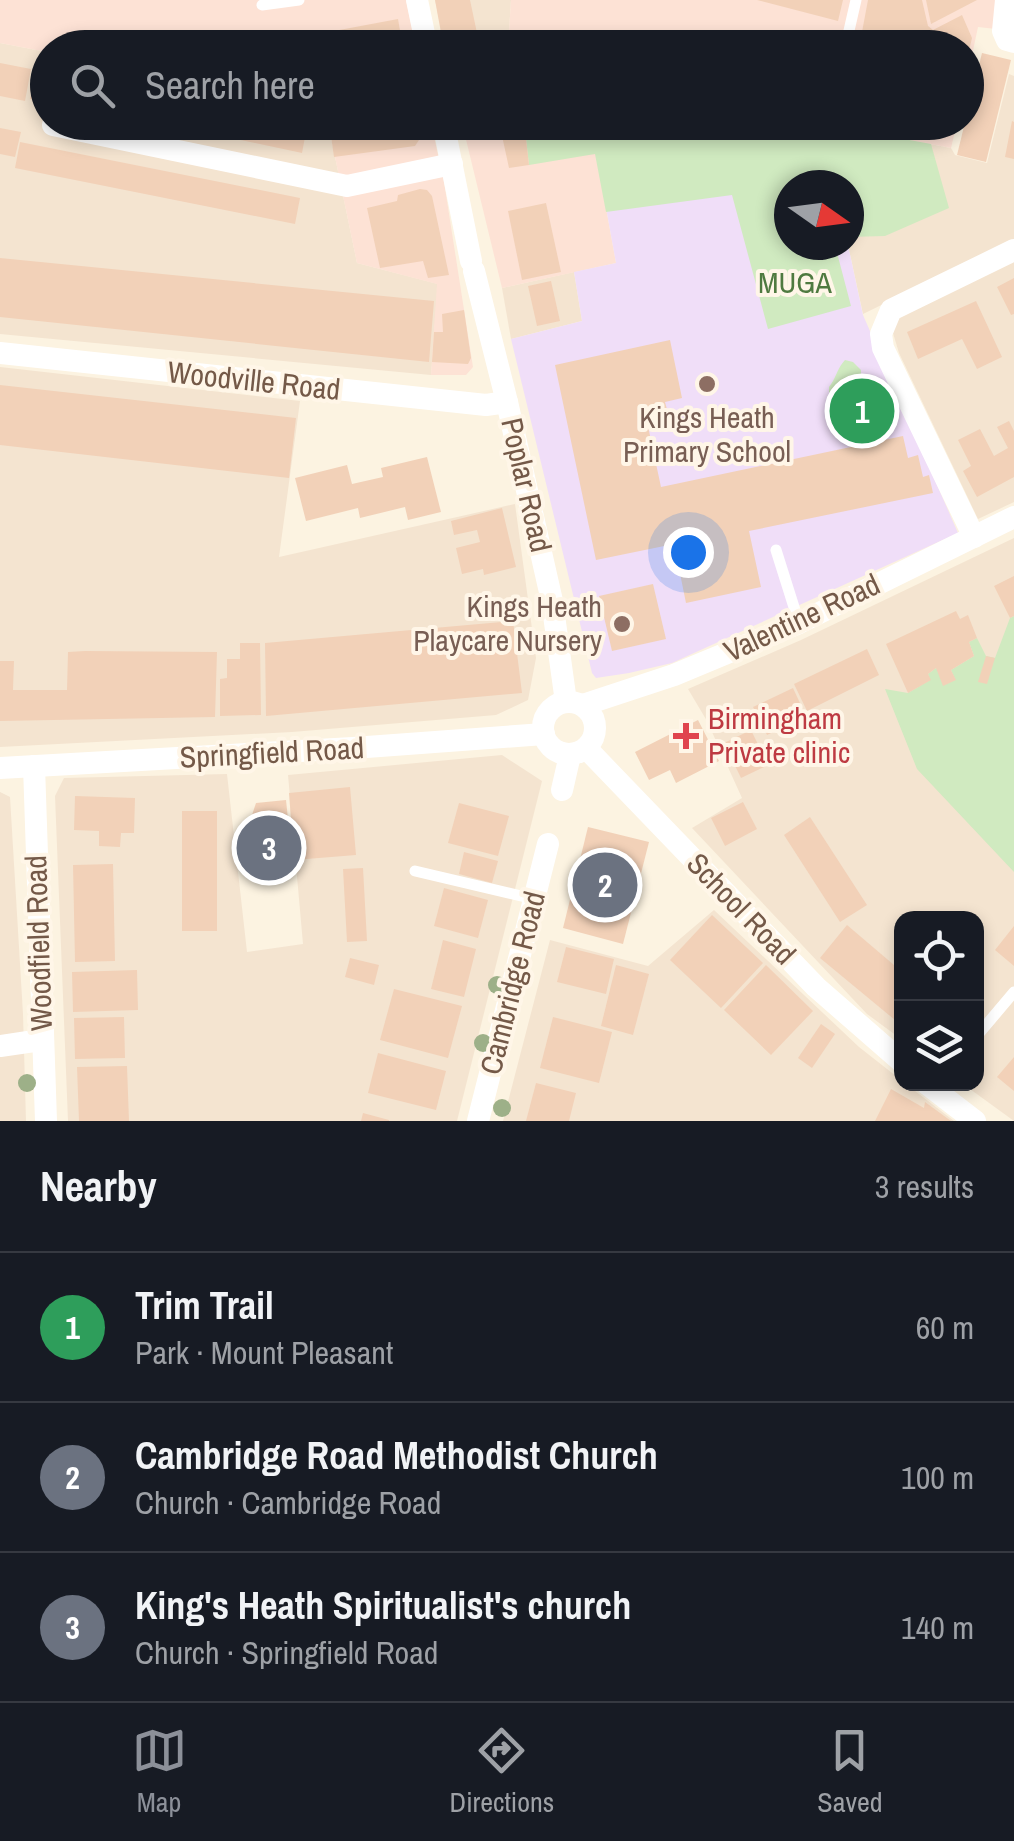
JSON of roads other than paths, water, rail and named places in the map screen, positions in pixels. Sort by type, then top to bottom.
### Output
[{"type":"street","points":[[418,0],[424,30]]},
{"type":"street","points":[[1006,0],[1003,31],[1014,42]]},
{"type":"street","points":[[125,140],[346,186],[452,164]]},
{"type":"street","name":"Poplar Road","points":[[447,140],[472,266],[575,704]]},
{"type":"street","points":[[974,537],[883,348],[881,334],[891,310],[1014,250]]},
{"type":"street","name":"Woodville Road","points":[[0,354],[486,404],[507,402]]},
{"type":"street","name":"Valentine Road","points":[[575,704],[674,675],[799,623],[1014,517]]},
{"type":"street","points":[[562,790],[579,752],[594,738],[596,726],[592,714],[575,704],[556,706],[543,723],[548,745],[558,753],[579,752]]},
{"type":"street","name":"Springfield Road","points":[[0,768],[544,734]]},
{"type":"street","name":"School Road","points":[[579,752],[816,987],[894,1055]]},
{"type":"street","name":"Woodfield Road","points":[[34,766],[46,1121]]},
{"type":"street","name":"Cambridge Road","points":[[478,1121],[548,844]]},
{"type":"street","points":[[0,1046],[42,1040]]},
{"type":"street","points":[[940,1091],[975,1121]]},
{"type":"lane","points":[[262,5],[300,0]]},
{"type":"lane","points":[[849,30],[856,0]]},
{"type":"lane","points":[[776,550],[799,623]]},
{"type":"lane","points":[[415,871],[534,899]]},
{"type":"lane","points":[[984,1028],[1014,992]]},
{"type":"place","name":"Kings Heath Primary School","points":[[707,384]]},
{"type":"place","name":"Trim Trail","points":[[862,411]]},
{"type":"place","name":"Kings Heath Playcare Nursery","points":[[622,624]]},
{"type":"place","name":"Birmingham Private clinic","points":[[686,736]]},
{"type":"place","name":"King's Heath Spiritualist's church","points":[[269,848]]},
{"type":"place","name":"Cambridge Road Methodist Church","points":[[605,885]]},
{"type":"park label","name":"MUGA","points":[[795,283]]}]
